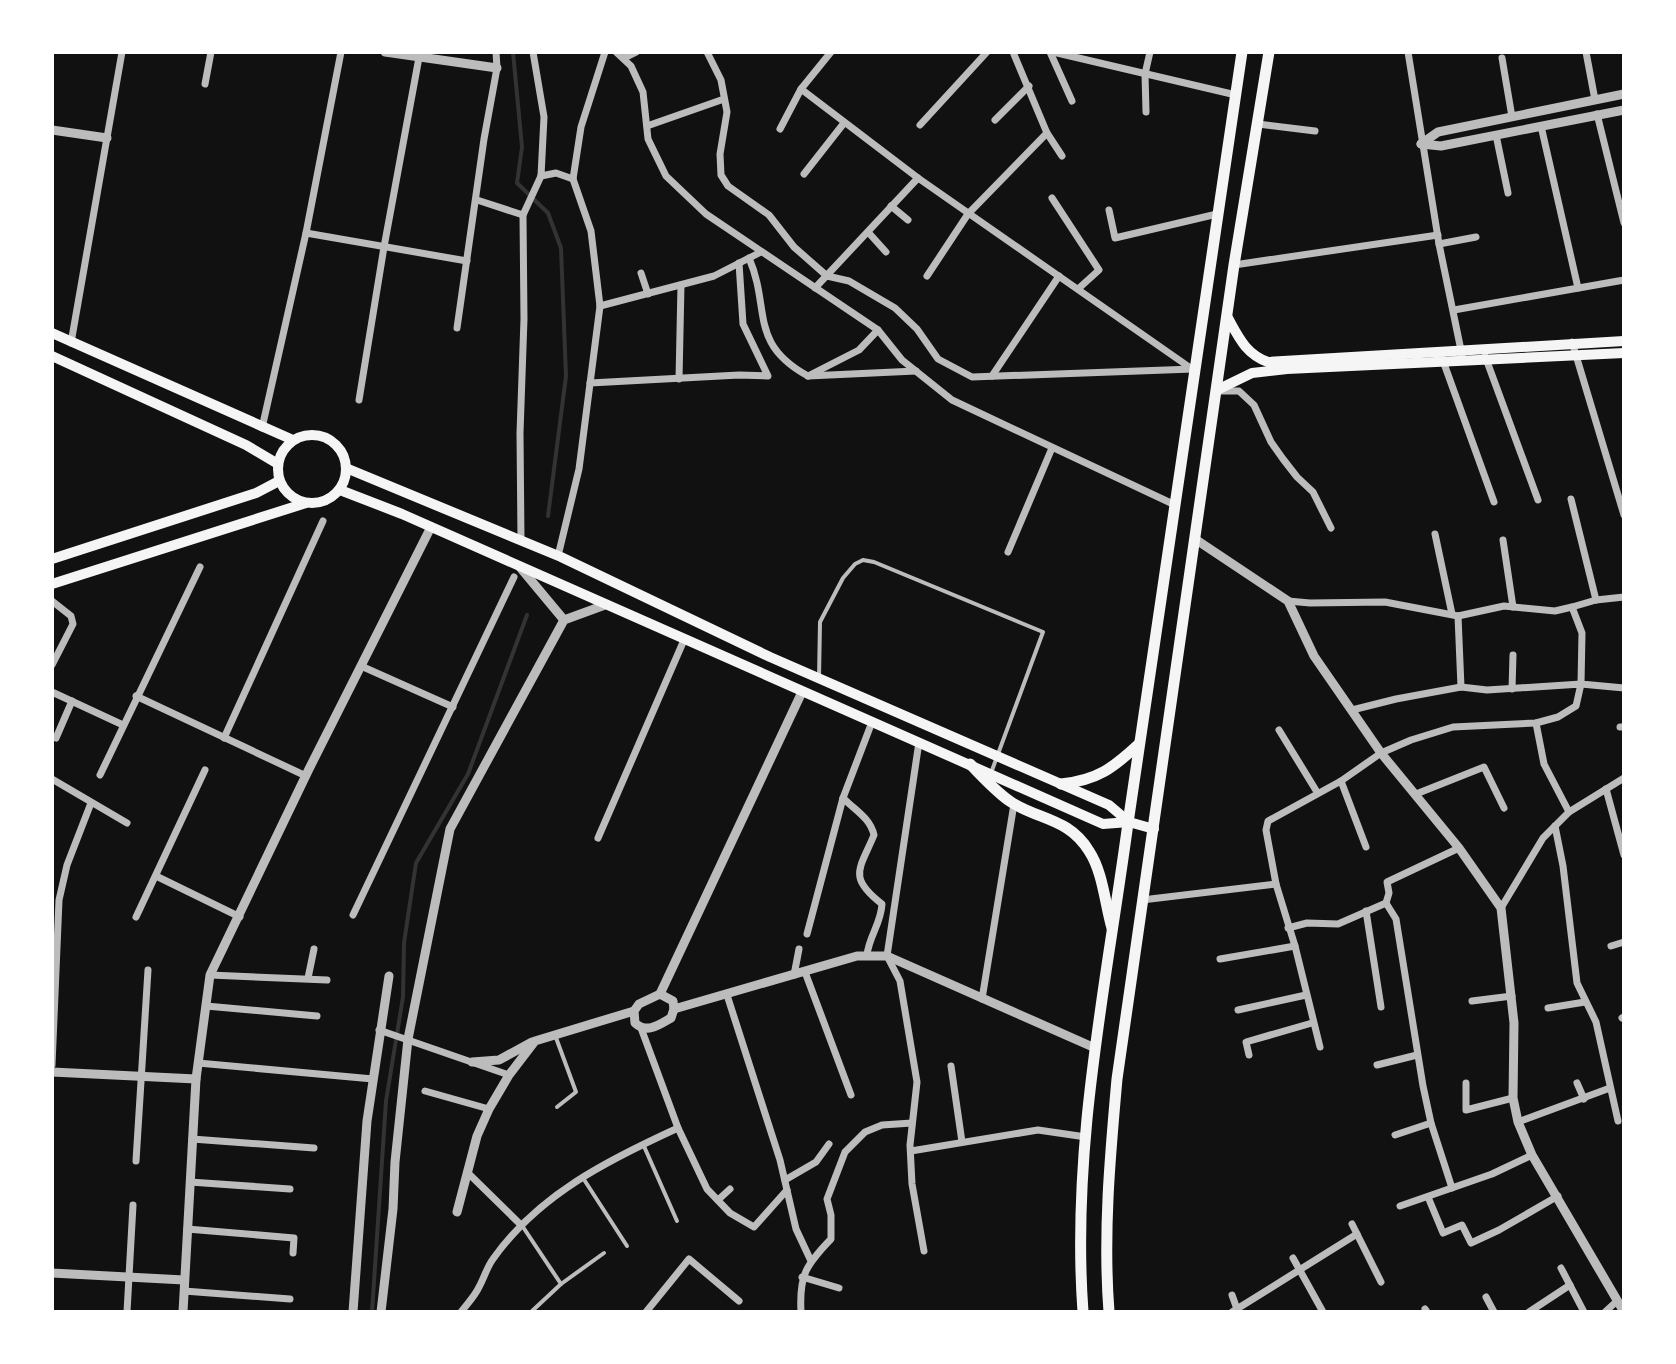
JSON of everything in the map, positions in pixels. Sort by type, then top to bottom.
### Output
[{"type":"main road","points":[[1083,1312],[1080,1191],[1095,1048],[1242,52]]},
{"type":"main road","points":[[1109,1312],[1107,1193],[1117,1079],[1234,265],[1269,52]]},
{"type":"main road","points":[[1228,318],[1254,357],[1268,362],[1441,356],[1487,360],[1624,353]]},
{"type":"main road","points":[[52,333],[293,440]]},
{"type":"main road","points":[[1462,356],[1482,348],[1624,341]]},
{"type":"main road","points":[[52,356],[246,445],[278,464]]},
{"type":"main road","points":[[1217,390],[1252,373],[1441,356]]},
{"type":"main road","points":[[52,584],[262,515],[325,501],[340,490],[346,468],[345,458],[332,441],[313,434],[293,440],[285,447],[278,464],[279,481],[295,499],[306,503]]},
{"type":"main road","points":[[346,468],[558,556],[775,659],[1109,805],[1129,822]]},
{"type":"main road","points":[[52,559],[256,493],[279,481]]},
{"type":"main road","points":[[340,490],[431,527],[516,572],[605,605],[1103,824],[1129,822],[1154,829]]},
{"type":"main road","points":[[256,493],[262,515]]},
{"type":"main road","points":[[768,677],[774,669],[775,659]]},
{"type":"main road","points":[[826,702],[827,691],[833,685]]},
{"type":"main road","points":[[1061,784],[1101,775],[1139,744]]},
{"type":"main road","points":[[970,764],[1014,804],[1058,821],[1077,835],[1090,851],[1113,933]]},
{"type":"street","points":[[71,343],[122,52]]},
{"type":"street","points":[[205,84],[211,52]]},
{"type":"street","points":[[262,428],[306,233],[341,52]]},
{"type":"street","points":[[385,52],[497,68]]},
{"type":"street","points":[[457,328],[497,68],[496,52]]},
{"type":"street","points":[[521,540],[524,213],[541,176],[544,117],[533,52]]},
{"type":"street","points":[[558,556],[579,469],[600,306],[591,231],[573,179],[581,127],[605,52]]},
{"type":"street","points":[[616,52],[631,66],[643,92],[648,139],[666,176],[706,214],[878,330],[902,360],[952,400],[1173,504]]},
{"type":"street","points":[[624,58],[636,52]]},
{"type":"street","points":[[707,52],[721,80],[727,112],[720,154],[721,175],[728,186],[769,215],[794,247],[827,276],[849,281],[895,308],[917,329],[938,359],[972,377],[1193,369]]},
{"type":"street","points":[[780,129],[801,89],[831,52]]},
{"type":"street","points":[[920,125],[987,52]]},
{"type":"street","points":[[1013,52],[1047,133],[1062,156]]},
{"type":"street","points":[[1052,52],[1236,95]]},
{"type":"street","points":[[1052,52],[1072,101]]},
{"type":"street","points":[[1146,112],[1145,74],[1150,52]]},
{"type":"street","points":[[1408,52],[1438,240],[1462,356]]},
{"type":"street","points":[[1586,52],[1597,114],[1624,223]]},
{"type":"street","points":[[359,400],[420,55]]},
{"type":"street","points":[[1502,58],[1512,117]]},
{"type":"street","points":[[995,120],[1029,86]]},
{"type":"street","points":[[801,89],[968,214],[1111,310],[1164,352],[1193,369]]},
{"type":"street","points":[[1421,144],[1438,132],[1624,94]]},
{"type":"street","points":[[647,126],[724,99]]},
{"type":"street","points":[[1421,144],[1441,146],[1624,110]]},
{"type":"street","points":[[804,174],[844,123]]},
{"type":"street","points":[[1258,124],[1315,131]]},
{"type":"street","points":[[1541,126],[1578,288]]},
{"type":"street","points":[[52,130],[107,138]]},
{"type":"street","points":[[927,276],[968,214],[1047,133]]},
{"type":"street","points":[[1496,135],[1508,193]]},
{"type":"street","points":[[541,176],[556,173],[573,179]]},
{"type":"street","points":[[815,288],[918,178]]},
{"type":"street","points":[[1052,198],[1099,270],[1078,289]]},
{"type":"street","points":[[477,200],[524,213]]},
{"type":"street","points":[[891,206],[908,220]]},
{"type":"street","points":[[1109,210],[1115,238],[1217,214]]},
{"type":"street","points":[[868,232],[886,252]]},
{"type":"street","points":[[306,233],[467,261]]},
{"type":"street","points":[[1234,265],[1476,237]]},
{"type":"street","points":[[600,306],[714,276],[761,252]]},
{"type":"street","points":[[749,258],[758,279],[765,335],[774,349],[794,368],[808,376],[916,371]]},
{"type":"street","points":[[590,383],[768,376],[743,324],[739,263]]},
{"type":"street","points":[[641,273],[648,294]]},
{"type":"street","points":[[992,376],[1059,276]]},
{"type":"street","points":[[1454,310],[1624,280]]},
{"type":"street","points":[[679,379],[681,285]]},
{"type":"street","points":[[808,376],[859,350],[878,330]]},
{"type":"street","points":[[1572,342],[1624,515]]},
{"type":"street","points":[[1482,348],[1538,500]]},
{"type":"street","points":[[1441,356],[1494,502]]},
{"type":"street","points":[[1217,390],[1239,391],[1254,405],[1271,442],[1297,477],[1313,492],[1331,528]]},
{"type":"street","points":[[1008,552],[1052,448]]},
{"type":"street","points":[[1571,499],[1596,600]]},
{"type":"street","points":[[224,738],[323,521]]},
{"type":"street","points":[[183,1312],[196,1079],[210,975],[431,527]]},
{"type":"street","points":[[1435,534],[1455,615],[1461,687]]},
{"type":"street","points":[[1195,539],[1288,601],[1385,602],[1455,615],[1513,607],[1555,611],[1596,600],[1624,597]]},
{"type":"street","points":[[1503,540],[1513,607]]},
{"type":"street","points":[[100,775],[200,567]]},
{"type":"street","points":[[353,915],[516,572],[564,620]]},
{"type":"street","points":[[52,601],[73,624],[52,665]]},
{"type":"street","points":[[1288,601],[1314,656],[1381,753],[1459,848],[1501,908],[1512,996],[1513,1098],[1518,1122],[1532,1155],[1624,1312]]},
{"type":"street","points":[[381,1312],[393,1209],[403,1038],[450,829],[564,620],[605,605]]},
{"type":"street","points":[[1320,1047],[1276,884],[1266,830],[1268,821],[1341,781],[1381,753],[1411,740],[1453,727],[1536,723],[1558,717],[1576,706],[1581,684],[1582,633],[1572,607]]},
{"type":"street","points":[[598,838],[684,640]]},
{"type":"street","points":[[1512,689],[1513,655]]},
{"type":"street","points":[[361,666],[453,707]]},
{"type":"street","points":[[1352,710],[1461,687],[1512,689],[1581,684],[1624,688]]},
{"type":"street","points":[[52,692],[123,725]]},
{"type":"street","points":[[472,1062],[499,1060],[554,1034],[634,1011],[639,1004],[660,994],[802,692]]},
{"type":"street","points":[[136,696],[306,776]]},
{"type":"street","points":[[56,738],[72,701]]},
{"type":"street","points":[[807,934],[843,798],[872,722]]},
{"type":"street","points":[[1536,723],[1544,764],[1569,812]]},
{"type":"street","points":[[1279,730],[1317,792]]},
{"type":"street","points":[[919,742],[887,956],[900,981],[917,1082],[912,1123],[912,1184],[924,1251]]},
{"type":"street","points":[[1416,794],[1484,767],[1504,808]]},
{"type":"street","points":[[136,917],[205,770]]},
{"type":"street","points":[[1501,908],[1543,838],[1569,812],[1624,778]]},
{"type":"street","points":[[52,779],[127,823]]},
{"type":"street","points":[[1341,781],[1366,847]]},
{"type":"street","points":[[1606,789],[1622,838],[1624,855]]},
{"type":"street","points":[[843,798],[872,825],[874,835],[859,865],[859,878],[873,898],[882,904],[882,914],[868,943],[867,955]]},
{"type":"street","points":[[52,1065],[56,899],[91,803]]},
{"type":"street","points":[[982,999],[1014,804]]},
{"type":"street","points":[[1555,826],[1577,983],[1601,1038],[1618,1121]]},
{"type":"street","points":[[1452,1188],[1431,1123],[1396,919],[1386,903],[1389,893],[1387,882],[1459,848]]},
{"type":"street","points":[[156,876],[240,917]]},
{"type":"street","points":[[1142,900],[1276,884]]},
{"type":"street","points":[[1288,928],[1307,923],[1338,924],[1386,903]]},
{"type":"street","points":[[1366,911],[1381,1007]]},
{"type":"street","points":[[1611,946],[1624,942]]},
{"type":"street","points":[[1220,959],[1295,946]]},
{"type":"street","points":[[308,978],[314,949]]},
{"type":"street","points":[[794,975],[799,949]]},
{"type":"street","points":[[674,1009],[857,956],[887,956],[1095,1048]]},
{"type":"street","points":[[136,1161],[148,970]]},
{"type":"street","points":[[805,972],[851,1095]]},
{"type":"street","points":[[210,975],[327,980]]},
{"type":"street","points":[[353,1312],[373,1079],[384,1032],[389,976]]},
{"type":"street","points":[[641,1028],[648,1029],[671,1018],[673,1001],[660,994]]},
{"type":"street","points":[[727,995],[785,1180],[796,1229],[811,1261]]},
{"type":"street","points":[[1238,1010],[1306,995]]},
{"type":"street","points":[[1472,1001],[1512,996]]},
{"type":"street","points":[[1548,1008],[1585,1002]]},
{"type":"street","points":[[206,1006],[317,1016]]},
{"type":"street","points":[[634,1011],[635,1023],[641,1028],[678,1128],[707,1189],[730,1213],[754,1227],[787,1190]]},
{"type":"street","points":[[1249,1055],[1246,1042],[1312,1023]]},
{"type":"street","points":[[384,1032],[509,1075]]},
{"type":"street","points":[[457,1212],[477,1136],[489,1109],[509,1075],[535,1041]]},
{"type":"street","points":[[1377,1065],[1417,1055]]},
{"type":"street","points":[[198,1063],[373,1079]]},
{"type":"street","points":[[951,1066],[962,1142]]},
{"type":"street","points":[[52,1072],[196,1079]]},
{"type":"street","points":[[1466,1083],[1466,1110],[1513,1098]]},
{"type":"street","points":[[1577,1083],[1584,1099]]},
{"type":"street","points":[[1518,1122],[1610,1088]]},
{"type":"street","points":[[425,1091],[489,1109]]},
{"type":"street","points":[[801,1312],[802,1277],[811,1261],[831,1239],[827,1199],[845,1152],[865,1132],[882,1125],[912,1123]]},
{"type":"street","points":[[1395,1135],[1431,1123]]},
{"type":"street","points":[[461,1312],[479,1289],[492,1261],[521,1225],[581,1176],[678,1128]]},
{"type":"street","points":[[911,1151],[1038,1130],[1085,1137]]},
{"type":"street","points":[[192,1139],[314,1148]]},
{"type":"street","points":[[785,1180],[816,1162],[829,1144]]},
{"type":"street","points":[[1400,1206],[1532,1155]]},
{"type":"street","points":[[467,1172],[521,1225]]},
{"type":"street","points":[[190,1182],[290,1189]]},
{"type":"street","points":[[718,1200],[730,1189]]},
{"type":"street","points":[[1428,1197],[1443,1233],[1462,1225],[1471,1243],[1558,1196]]},
{"type":"street","points":[[127,1312],[133,1205]]},
{"type":"street","points":[[1352,1224],[1381,1282]]},
{"type":"street","points":[[187,1229],[294,1238],[293,1253]]},
{"type":"street","points":[[1232,1295],[1234,1310],[1357,1234]]},
{"type":"street","points":[[1293,1258],[1323,1312]]},
{"type":"street","points":[[646,1312],[689,1259],[739,1301]]},
{"type":"street","points":[[1561,1268],[1584,1312]]},
{"type":"street","points":[[52,1273],[184,1280]]},
{"type":"street","points":[[802,1277],[839,1288]]},
{"type":"street","points":[[1529,1312],[1542,1309],[1570,1285]]},
{"type":"street","points":[[184,1291],[290,1299]]},
{"type":"street","points":[[1486,1297],[1494,1312]]},
{"type":"street","points":[[1605,1312],[1617,1301]]},
{"type":"street","points":[[653,1304],[661,1312]]},
{"type":"lane","points":[[819,678],[820,622],[843,578],[863,560],[1043,632],[991,773]]},
{"type":"lane","points":[[554,1034],[576,1092],[557,1107]]},
{"type":"lane","points":[[643,1144],[677,1221]]},
{"type":"lane","points":[[581,1176],[627,1246]]},
{"type":"lane","points":[[521,1225],[561,1284]]},
{"type":"lane","points":[[531,1312],[561,1284],[604,1253]]},
{"type":"waterway","points":[[513,52],[522,147],[517,183],[548,213],[561,248],[566,376],[548,516]]},
{"type":"waterway","points":[[372,1312],[386,1101],[403,997],[404,943],[416,863],[468,774],[527,615]]}]
